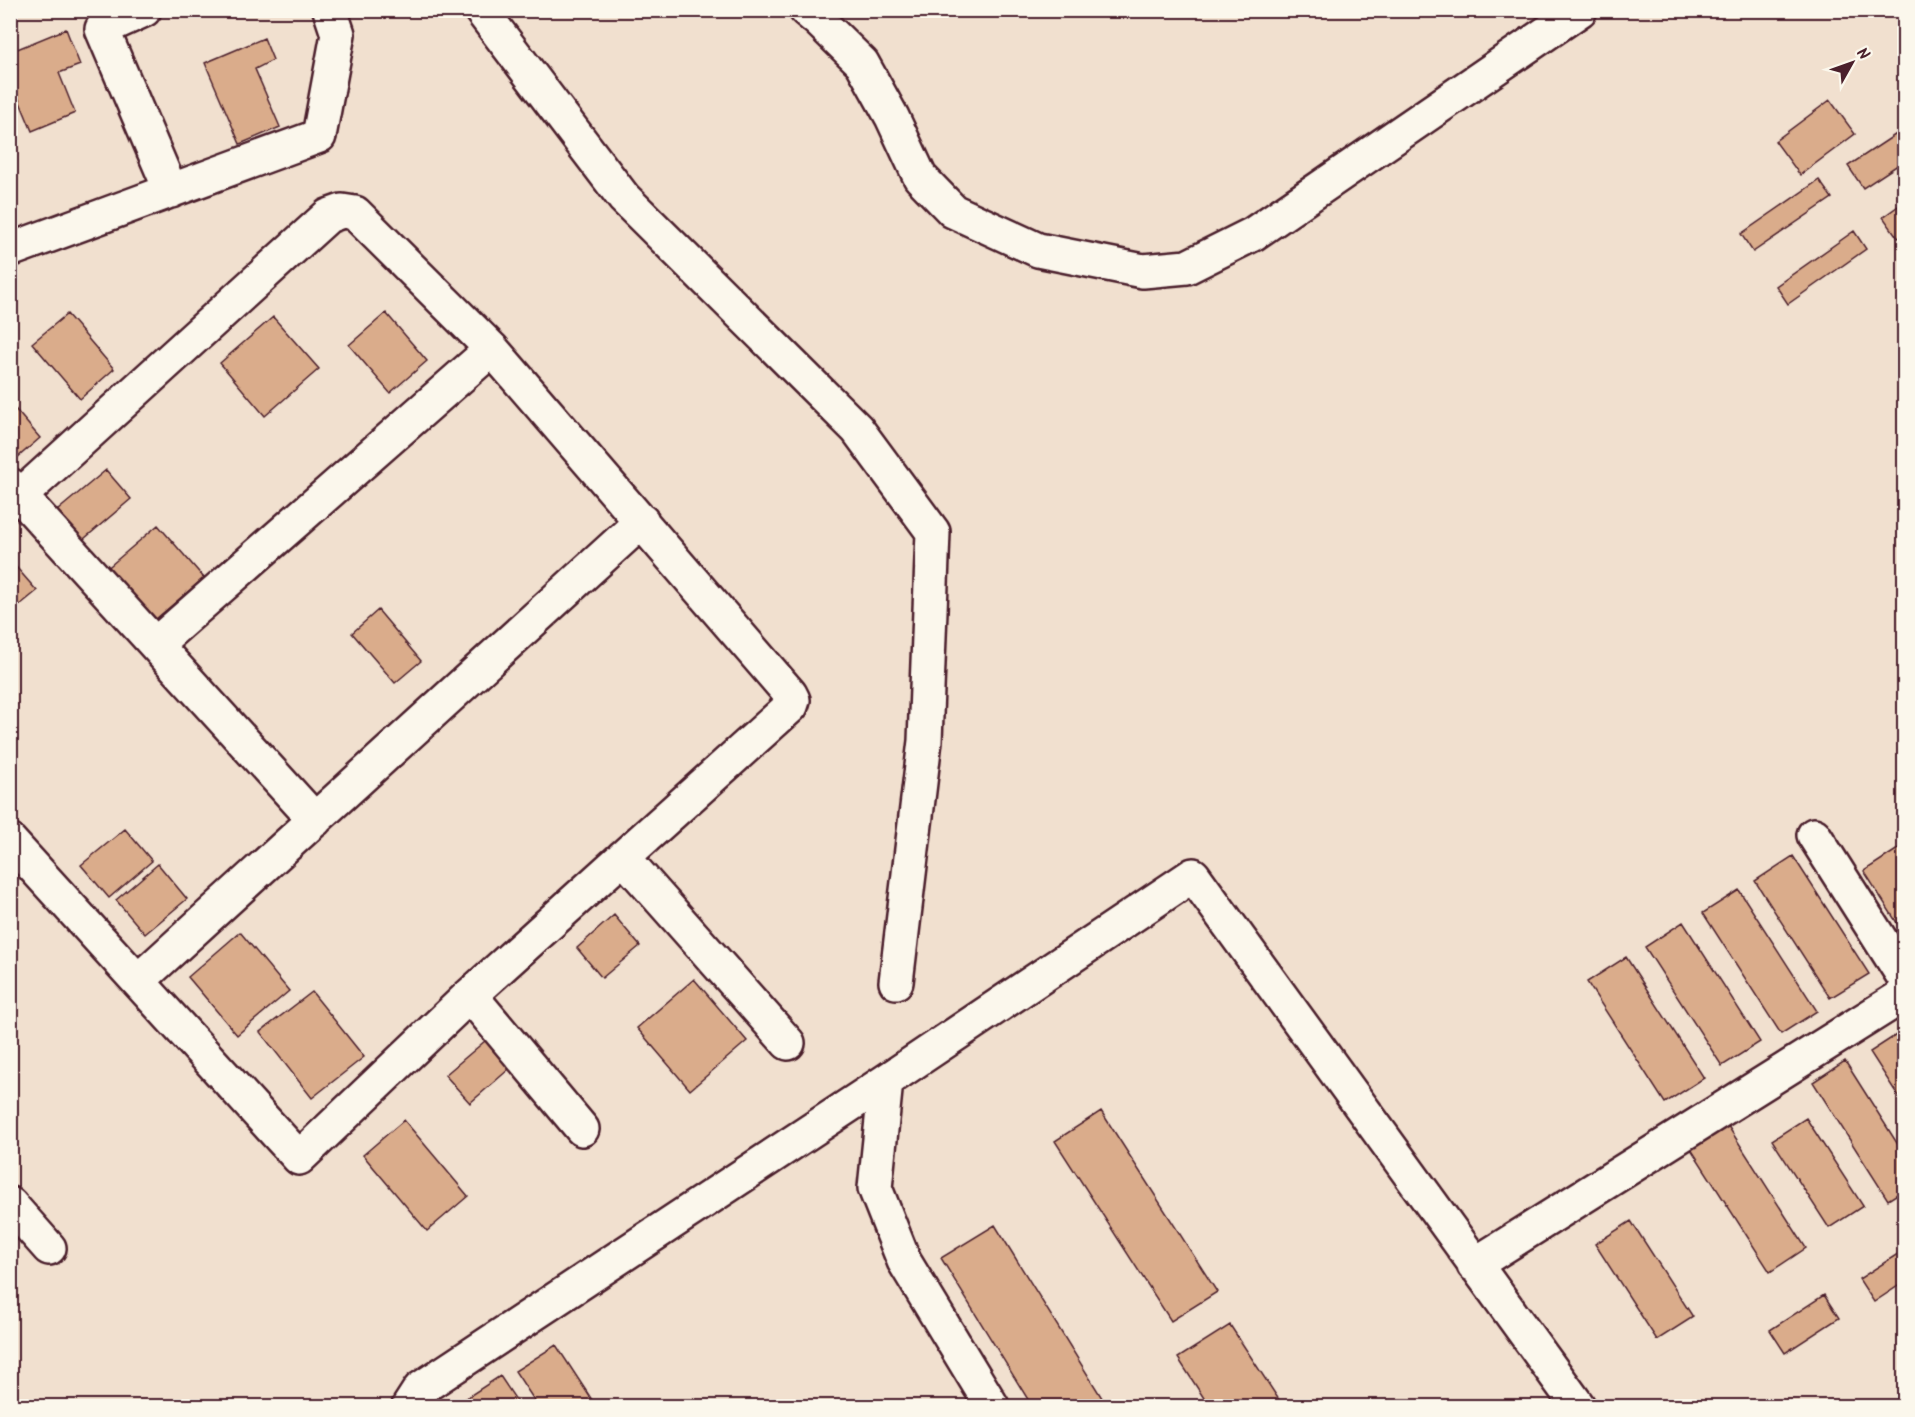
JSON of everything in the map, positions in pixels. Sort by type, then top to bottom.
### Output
[{"type":"street","points":[[144,10],[102,29],[171,191]]},
{"type":"street","points":[[10,250],[319,136],[338,34],[330,10]]},
{"type":"street","points":[[481,10],[624,198],[857,429],[933,532],[924,741],[896,982]]},
{"type":"street","points":[[806,10],[862,63],[892,117],[920,177],[954,211],[1038,250],[1143,271],[1187,267],[1253,234],[1580,10]]},
{"type":"street","points":[[10,841],[299,1158],[470,995],[791,706],[793,700],[790,694],[492,349],[364,220],[355,213],[342,211],[328,216],[15,490],[315,820]]},
{"type":"street","points":[[156,644],[492,349]]},
{"type":"street","points":[[138,981],[642,521]]},
{"type":"street","points":[[1814,835],[1905,977]]},
{"type":"street","points":[[623,857],[788,1043]]},
{"type":"street","points":[[420,1401],[886,1081],[1192,875],[1578,1407]]},
{"type":"street","points":[[470,995],[582,1129]]},
{"type":"street","points":[[1474,1265],[1905,995]]},
{"type":"street","points":[[886,1081],[875,1188],[904,1261],[992,1407]]},
{"type":"street","points":[[10,1204],[49,1248]]},
{"type":"building","points":[[66,29],[80,65],[59,73],[75,113],[32,131],[10,78],[10,52]]},
{"type":"building","points":[[264,38],[273,60],[255,69],[280,127],[240,144],[205,63]]},
{"type":"building","points":[[1830,100],[1855,134],[1800,175],[1775,141]]},
{"type":"building","points":[[1904,129],[1904,161],[1863,188],[1848,166]]},
{"type":"building","points":[[1819,180],[1832,198],[1753,252],[1741,234]]},
{"type":"building","points":[[1904,202],[1904,234],[1898,238],[1883,217]]},
{"type":"building","points":[[1854,231],[1866,249],[1788,304],[1776,286]]},
{"type":"building","points":[[386,313],[427,361],[390,393],[349,345]]},
{"type":"building","points":[[67,314],[114,369],[80,399],[32,343]]},
{"type":"building","points":[[273,317],[319,369],[265,416],[220,363]]},
{"type":"building","points":[[10,403],[40,438],[10,464]]},
{"type":"building","points":[[106,470],[131,499],[78,544],[52,515]]},
{"type":"building","points":[[158,525],[204,578],[150,624],[104,571]]},
{"type":"building","points":[[10,560],[37,591],[10,613]]},
{"type":"building","points":[[378,610],[421,661],[395,683],[352,633]]},
{"type":"building","points":[[125,829],[152,861],[109,898],[81,865]]},
{"type":"building","points":[[1904,845],[1904,934],[1864,871]]},
{"type":"building","points":[[1793,856],[1869,974],[1830,998],[1755,881]]},
{"type":"building","points":[[158,864],[187,899],[145,934],[116,900]]},
{"type":"building","points":[[1739,890],[1817,1011],[1781,1034],[1703,913]]},
{"type":"building","points":[[614,915],[640,946],[602,978],[577,948]]},
{"type":"building","points":[[1683,922],[1760,1042],[1722,1066],[1645,947]]},
{"type":"building","points":[[240,932],[289,991],[237,1035],[188,977]]},
{"type":"building","points":[[1626,957],[1704,1078],[1665,1103],[1587,982]]},
{"type":"building","points":[[694,979],[747,1041],[690,1090],[637,1028]]},
{"type":"building","points":[[312,992],[364,1057],[312,1098],[260,1032]]},
{"type":"building","points":[[1904,1030],[1904,1105],[1870,1052]]},
{"type":"building","points":[[492,1035],[516,1063],[470,1103],[445,1075]]},
{"type":"building","points":[[1845,1061],[1904,1154],[1904,1190],[1888,1200],[1813,1082]]},
{"type":"building","points":[[1101,1111],[1217,1292],[1171,1321],[1055,1141]]},
{"type":"building","points":[[1806,1118],[1863,1206],[1829,1228],[1772,1140]]},
{"type":"building","points":[[404,1120],[468,1196],[427,1231],[363,1155]]},
{"type":"building","points":[[1728,1126],[1806,1248],[1770,1272],[1691,1149]]},
{"type":"building","points":[[1631,1221],[1693,1317],[1657,1340],[1595,1244]]},
{"type":"building","points":[[995,1225],[1107,1406],[1032,1406],[941,1258]]},
{"type":"building","points":[[1904,1250],[1904,1282],[1874,1302],[1859,1279]]},
{"type":"building","points":[[1824,1295],[1839,1318],[1785,1353],[1770,1330]]},
{"type":"building","points":[[1230,1325],[1283,1406],[1209,1406],[1178,1358]]},
{"type":"building","points":[[556,1345],[596,1406],[538,1406],[515,1371]]},
{"type":"building","points":[[500,1376],[520,1406],[454,1406]]}]
